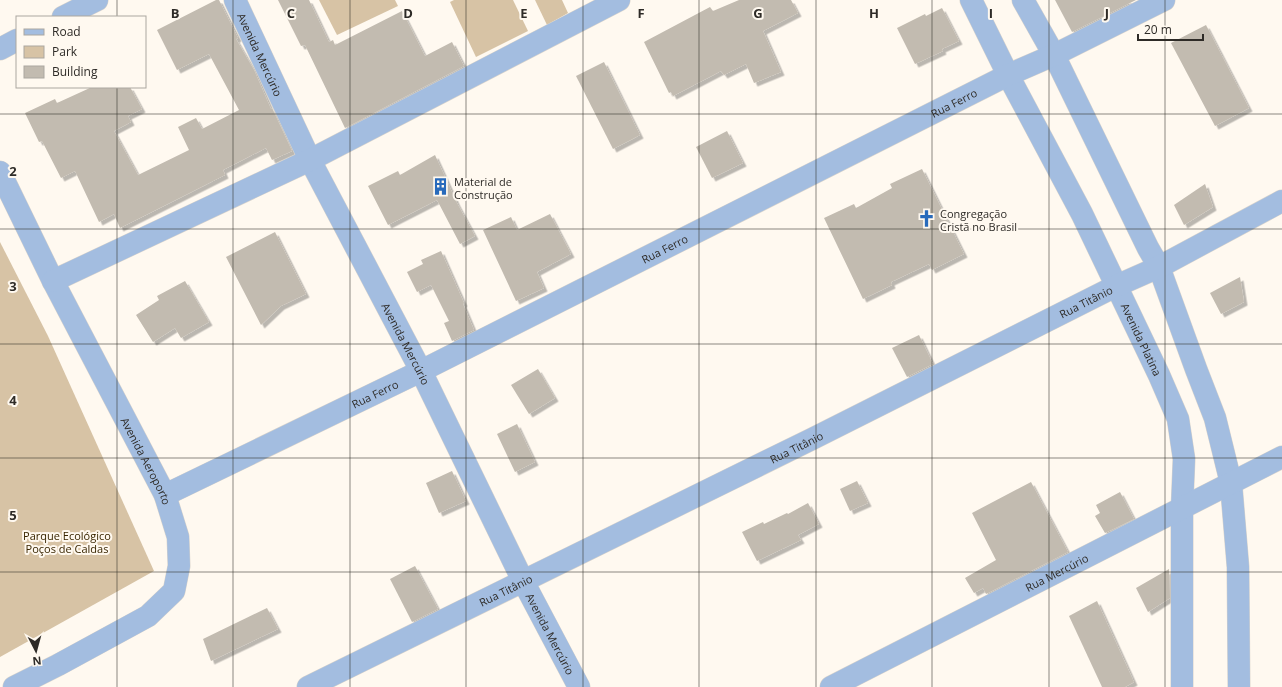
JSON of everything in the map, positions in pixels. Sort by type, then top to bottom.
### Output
[{"type":"street","points":[[65,16],[97,0]]},
{"type":"street","name":"Avenida Mercúrio","points":[[235,0],[310,160],[421,371],[523,581],[579,687]]},
{"type":"street","points":[[54,281],[310,160],[619,0]]},
{"type":"street","name":"Avenida Platina","points":[[971,0],[1008,75],[1082,214],[1178,418],[1184,459],[1182,508],[1182,687]]},
{"type":"street","points":[[1023,0],[1054,55],[1148,248],[1160,267],[1215,418],[1231,483],[1238,567],[1239,687]]},
{"type":"street","name":"Rua Ferro","points":[[165,495],[421,371],[1008,75],[1054,55],[1164,0]]},
{"type":"street","points":[[0,49],[16,41]]},
{"type":"street","name":"Avenida Aeroporto","points":[[0,172],[54,281],[165,495],[178,537],[180,566],[174,591],[148,616],[14,687]]},
{"type":"street","name":"Rua Titânio","points":[[308,687],[812,439],[1116,286],[1160,267],[1282,201]]},
{"type":"street","name":"Rua Mercúrio","points":[[831,687],[1282,457]]},
{"type":"green space","points":[[319,0],[395,0],[398,6],[337,35]]},
{"type":"green space","points":[[454,0],[513,0],[528,31],[476,57],[450,2]]},
{"type":"green space","points":[[535,0],[562,0],[568,13],[547,25]]},
{"type":"green space","name":"Parque Ecológico Poços de Caldas","points":[[0,242],[48,336],[154,571],[0,657]]},
{"type":"building","points":[[216,0],[219,0],[238,38],[236,39],[254,70],[292,151],[272,160],[266,148],[223,170],[225,175],[120,228],[114,214],[99,222],[75,171],[61,178],[42,141],[39,142],[25,113],[55,99],[57,103],[90,88],[131,88],[142,109],[128,116],[131,122],[114,131],[138,175],[189,150],[178,127],[196,118],[202,129],[239,110],[209,54],[177,70],[157,30]]},
{"type":"building","points":[[278,0],[309,0],[329,42],[333,40],[335,45],[402,11],[425,56],[452,42],[464,66],[345,128],[305,45],[301,46]]},
{"type":"building","points":[[739,0],[791,0],[798,13],[763,31],[781,72],[754,83],[746,64],[724,75],[721,71],[673,96],[671,92],[669,93],[644,42],[710,7],[713,11]]},
{"type":"building","points":[[1055,0],[1136,0],[1072,32]]},
{"type":"building","points":[[942,8],[959,41],[942,49],[943,51],[915,64],[897,28],[925,14],[926,16]]},
{"type":"building","points":[[1206,25],[1249,108],[1215,126],[1171,43]]},
{"type":"building","points":[[604,62],[640,135],[613,149],[576,76]]},
{"type":"building","points":[[727,131],[743,163],[712,178],[696,147]]},
{"type":"building","points":[[435,155],[457,203],[475,236],[460,244],[437,200],[388,225],[368,186],[398,171],[400,175]]},
{"type":"building","points":[[922,169],[964,254],[932,270],[929,264],[891,282],[892,285],[863,299],[824,218],[854,204],[856,208],[892,188],[890,184]]},
{"type":"building","points":[[1205,184],[1213,207],[1184,225],[1174,205]]},
{"type":"building","points":[[550,214],[571,254],[537,272],[544,288],[516,301],[483,230],[511,217],[517,230]]},
{"type":"building","points":[[275,232],[306,294],[281,306],[261,325],[226,257]]},
{"type":"building","points":[[441,251],[474,330],[452,341],[444,323],[449,321],[431,285],[417,292],[407,272],[423,264],[421,260]]},
{"type":"building","points":[[1240,277],[1244,302],[1221,314],[1210,293]]},
{"type":"building","points":[[185,281],[209,322],[181,338],[175,328],[153,342],[136,315],[159,300],[157,296]]},
{"type":"building","points":[[919,335],[933,364],[907,377],[892,348]]},
{"type":"building","points":[[538,369],[555,398],[529,414],[511,385]]},
{"type":"building","points":[[517,424],[535,462],[515,472],[497,434]]},
{"type":"building","points":[[452,471],[466,501],[439,513],[426,483]]},
{"type":"building","points":[[857,481],[868,503],[850,511],[840,489]]},
{"type":"building","points":[[1031,482],[1068,552],[986,594],[983,588],[974,593],[965,578],[996,560],[972,513]]},
{"type":"building","points":[[1120,492],[1134,519],[1105,533],[1095,516],[1100,513],[1096,505]]},
{"type":"building","points":[[808,503],[819,524],[798,535],[801,540],[757,561],[742,532],[763,522],[764,524],[787,513],[788,514]]},
{"type":"building","points":[[415,566],[438,609],[412,622],[390,579]]},
{"type":"building","points":[[1169,569],[1170,598],[1148,612],[1136,588]]},
{"type":"building","points":[[1097,601],[1134,682],[1125,687],[1102,687],[1069,616]]},
{"type":"building","points":[[267,608],[278,629],[211,661],[203,639]]},
{"type":"place","name":"Material de Construção","points":[[441,187]]},
{"type":"place","name":"Congregação Cristã no Brasil","points":[[927,219]]}]
